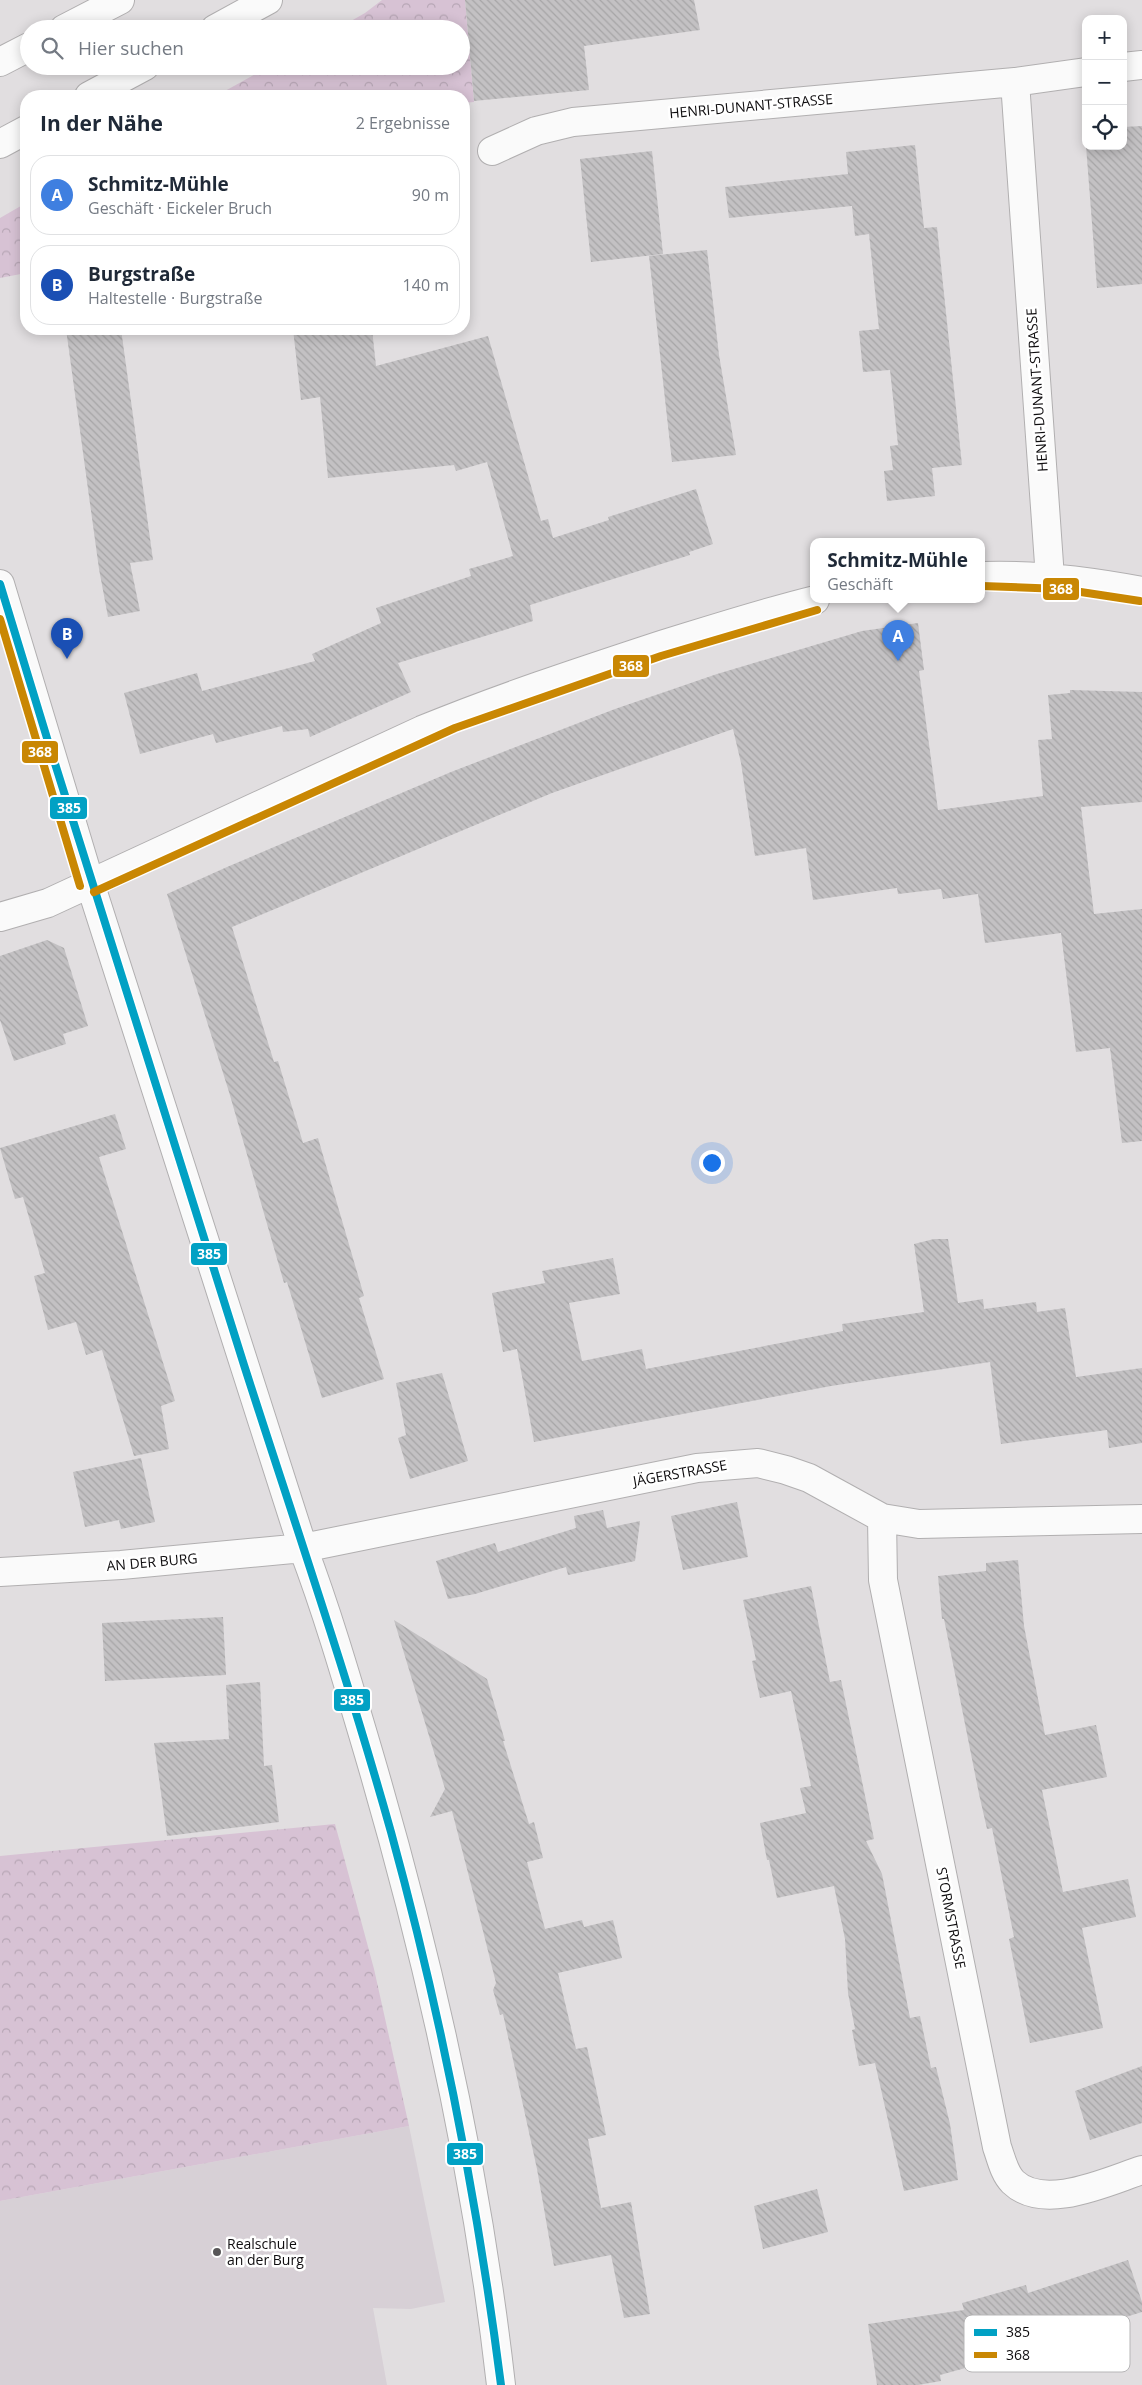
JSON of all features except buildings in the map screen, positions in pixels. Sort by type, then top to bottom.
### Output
[{"type":"street","points":[[81,20],[120,0]]},
{"type":"street","points":[[231,20],[268,0]]},
{"type":"street","points":[[0,62],[20,52]]},
{"type":"street","points":[[1127,67],[1142,65]]},
{"type":"street","name":"HENRI-DUNANT-STRASSE","points":[[492,151],[536,131],[573,122],[1015,82],[1082,73]]},
{"type":"street","points":[[100,90],[128,75]]},
{"type":"street","name":"HENRI-DUNANT-STRASSE","points":[[1015,82],[1050,578]]},
{"type":"street","points":[[0,144],[20,133]]},
{"type":"street","points":[[985,576],[1012,575],[1050,578],[1099,583],[1142,591]]},
{"type":"street","points":[[0,584],[90,883],[303,1548],[325,1607],[397,1850],[456,2100],[472,2185],[501,2385]]},
{"type":"street","points":[[0,917],[48,903],[422,730],[475,708],[583,670],[770,611],[810,601]]},
{"type":"street","name":"JÄGERSTRASSE","points":[[303,1548],[697,1468],[758,1463],[802,1475],[882,1518],[920,1524],[1142,1519]]},
{"type":"street","name":"STORMSTRASSE","points":[[882,1518],[883,1580],[997,2147],[1003,2166],[1013,2182],[1026,2190],[1048,2195],[1067,2194],[1142,2170]]},
{"type":"street","name":"AN DER BURG","points":[[0,1572],[121,1565],[303,1548]]},
{"type":"shaded area","name":"Realschule an der Burg","points":[[409,2126],[445,2302],[411,2309],[373,2308],[387,2385],[0,2385],[0,2201]]},
{"type":"green space","points":[[382,0],[465,0],[467,20],[353,20]]},
{"type":"green space","points":[[470,57],[474,102],[470,102],[470,90],[227,90],[254,75],[470,75]]},
{"type":"green space","points":[[20,206],[20,274],[0,278],[0,218]]},
{"type":"green space","points":[[335,1824],[374,1969],[409,2126],[0,2201],[0,1856]]},
{"type":"transit line","name":"385","points":[[0,584],[151,1072],[338,1656],[391,1832],[426,1969],[456,2107],[481,2245],[501,2385]]},
{"type":"transit line","name":"368","points":[[985,586],[1061,589],[1140,601]]},
{"type":"transit line","name":"368","points":[[94,892],[455,728],[661,656],[817,610]]},
{"type":"transit line","name":"368","points":[[0,619],[80,886]]},
{"type":"place","name":"Burgstraße","points":[[67,659]]},
{"type":"place","name":"Schmitz-Mühle","points":[[898,661]]},
{"type":"place","name":"Realschule an der Burg","points":[[217,2252]]}]
